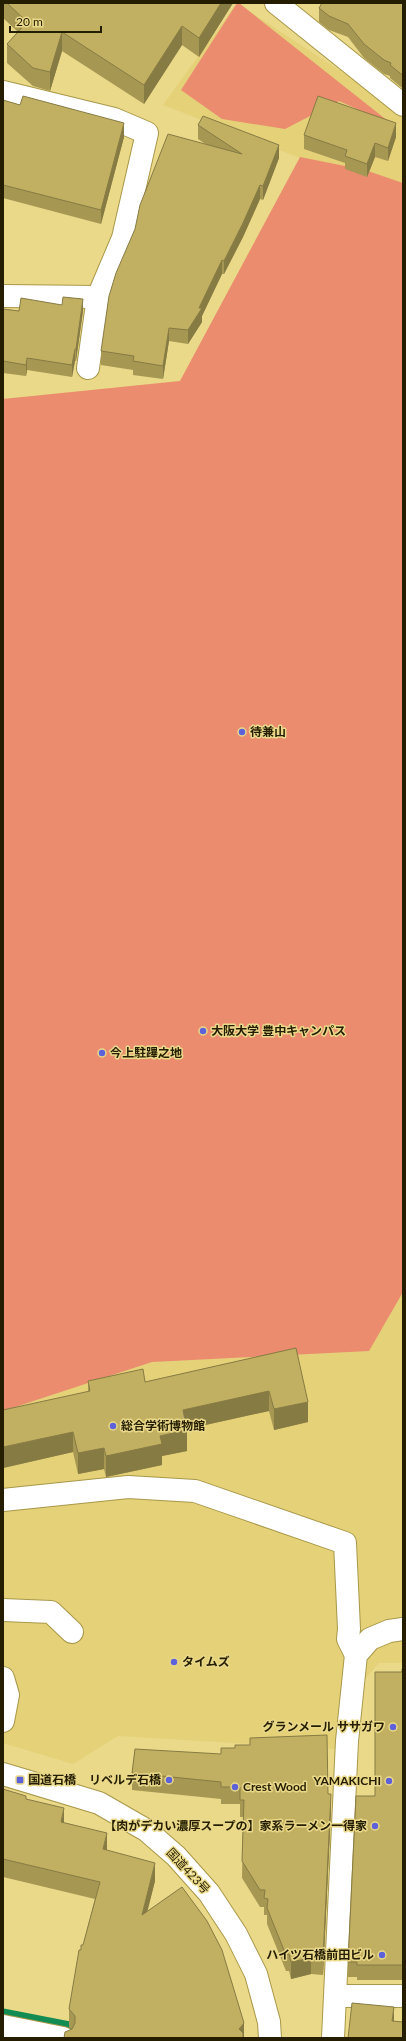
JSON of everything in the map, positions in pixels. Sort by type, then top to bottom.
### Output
[{"type":"main road","points":[[277,3],[403,105]]},
{"type":"main road","points":[[3,92],[114,119],[146,133],[123,238],[98,297],[88,368]]},
{"type":"main road","points":[[3,296],[98,297]]},
{"type":"main road","points":[[3,1500],[128,1487],[195,1491],[345,1543],[349,1629],[348,1639],[356,1655]]},
{"type":"main road","points":[[3,1610],[52,1612],[72,1632]]},
{"type":"main road","points":[[333,2038],[347,1741],[356,1655],[370,1639],[389,1631],[403,1629]]},
{"type":"main road","points":[[3,1678],[8,1695],[3,1721]]},
{"type":"main road","name":"国道423号","points":[[3,1774],[99,1803],[146,1830],[176,1856],[209,1893],[236,1934],[256,1974],[269,2022],[270,2038]]},
{"type":"main road","points":[[336,1996],[403,1996]]},
{"type":"main road","points":[[3,2026],[42,2036],[63,2038]]},
{"type":"shaded area","name":"大阪大学 豊中キャンパス","points":[[237,3],[403,112],[403,1663],[379,1663],[365,1679],[342,1676],[336,1749],[118,1736],[73,1764],[3,1743],[3,399],[180,381],[300,158],[163,105]]},
{"type":"shaded area","points":[[237,3],[239,3],[393,125],[339,101],[285,129],[222,119],[181,90]]},
{"type":"shaded area","name":"大阪大学 豊中キャンパス","points":[[300,157],[365,170],[403,183],[403,1292],[369,1351],[152,1362],[3,1411],[3,399],[180,381]]},
{"type":"building","points":[[7,3],[221,3],[199,38],[182,26],[144,85],[62,32],[50,72],[33,68],[7,44],[27,22]]},
{"type":"building","points":[[322,3],[403,3],[403,75],[390,65],[391,63],[384,60],[364,44],[348,24],[329,16],[319,8]]},
{"type":"building","points":[[23,96],[124,123],[101,210],[3,185],[3,100],[20,105]]},
{"type":"building","points":[[318,96],[396,123],[388,148],[375,143],[367,164],[345,156],[347,150],[304,135]]},
{"type":"building","points":[[203,116],[279,145],[263,186],[260,185],[243,223],[224,261],[222,260],[199,308],[202,308],[188,330],[169,328],[163,366],[133,361],[134,356],[101,351],[109,296],[116,273],[135,229],[140,205],[168,134],[242,154],[198,125]]},
{"type":"building","points":[[63,297],[83,299],[76,349],[72,365],[27,358],[26,365],[3,361],[3,309],[19,311],[21,298],[62,305]]},
{"type":"building","points":[[296,1348],[308,1402],[274,1409],[269,1391],[183,1410],[187,1430],[160,1436],[162,1444],[106,1456],[104,1448],[78,1453],[73,1432],[3,1447],[3,1410],[90,1391],[88,1381],[143,1369],[145,1382]]},
{"type":"building","points":[[402,1669],[403,1965],[357,1965],[357,1962],[348,1962],[356,1796],[375,1796],[375,1672],[402,1672]]},
{"type":"building","points":[[327,1735],[328,1794],[331,1794],[323,1959],[311,1958],[291,1962],[289,1954],[286,1955],[267,1908],[268,1899],[264,1898],[265,1890],[260,1890],[242,1861],[244,1800],[240,1800],[240,1787],[221,1787],[221,1782],[132,1773],[135,1749],[221,1754],[221,1748],[235,1748],[235,1745],[250,1745],[250,1738]]},
{"type":"building","points":[[3,1789],[26,1796],[26,1799],[64,1808],[61,1822],[107,1833],[103,1849],[155,1863],[142,1915],[182,1887],[207,1921],[222,1950],[244,2023],[239,2029],[243,2033],[243,2038],[64,2038],[65,2032],[72,2029],[75,2023],[75,2016],[69,2009],[79,1950],[81,1950],[81,1945],[83,1945],[100,1882],[3,1859]]},
{"type":"building","points":[[352,2003],[394,2007],[392,2021],[403,2022],[403,2038],[348,2038]]},
{"type":"waterway","points":[[3,2013],[80,2028]]},
{"type":"place","name":"待兼山","points":[[242,732]]},
{"type":"place","name":"大阪大学 豊中キャンパス","points":[[203,1031]]},
{"type":"place","name":"今上駐蹕之地","points":[[102,1053]]},
{"type":"place","name":"総合学術博物館","points":[[113,1426]]},
{"type":"place","name":"タイムズ","points":[[174,1662]]},
{"type":"place","name":"グランメール ササガワ","points":[[393,1727]]},
{"type":"place","name":"国道石橋","points":[[20,1780]]},
{"type":"place","name":"リベルデ石橋","points":[[169,1780]]},
{"type":"place","name":"YAMAKICHI","points":[[389,1781]]},
{"type":"place","name":"Crest Wood","points":[[235,1787]]},
{"type":"place","name":"【肉がデカい濃厚スープの】家系ラーメン一得家","points":[[375,1826]]},
{"type":"place","name":"ハイツ石橋前田ビル","points":[[382,1955]]}]
